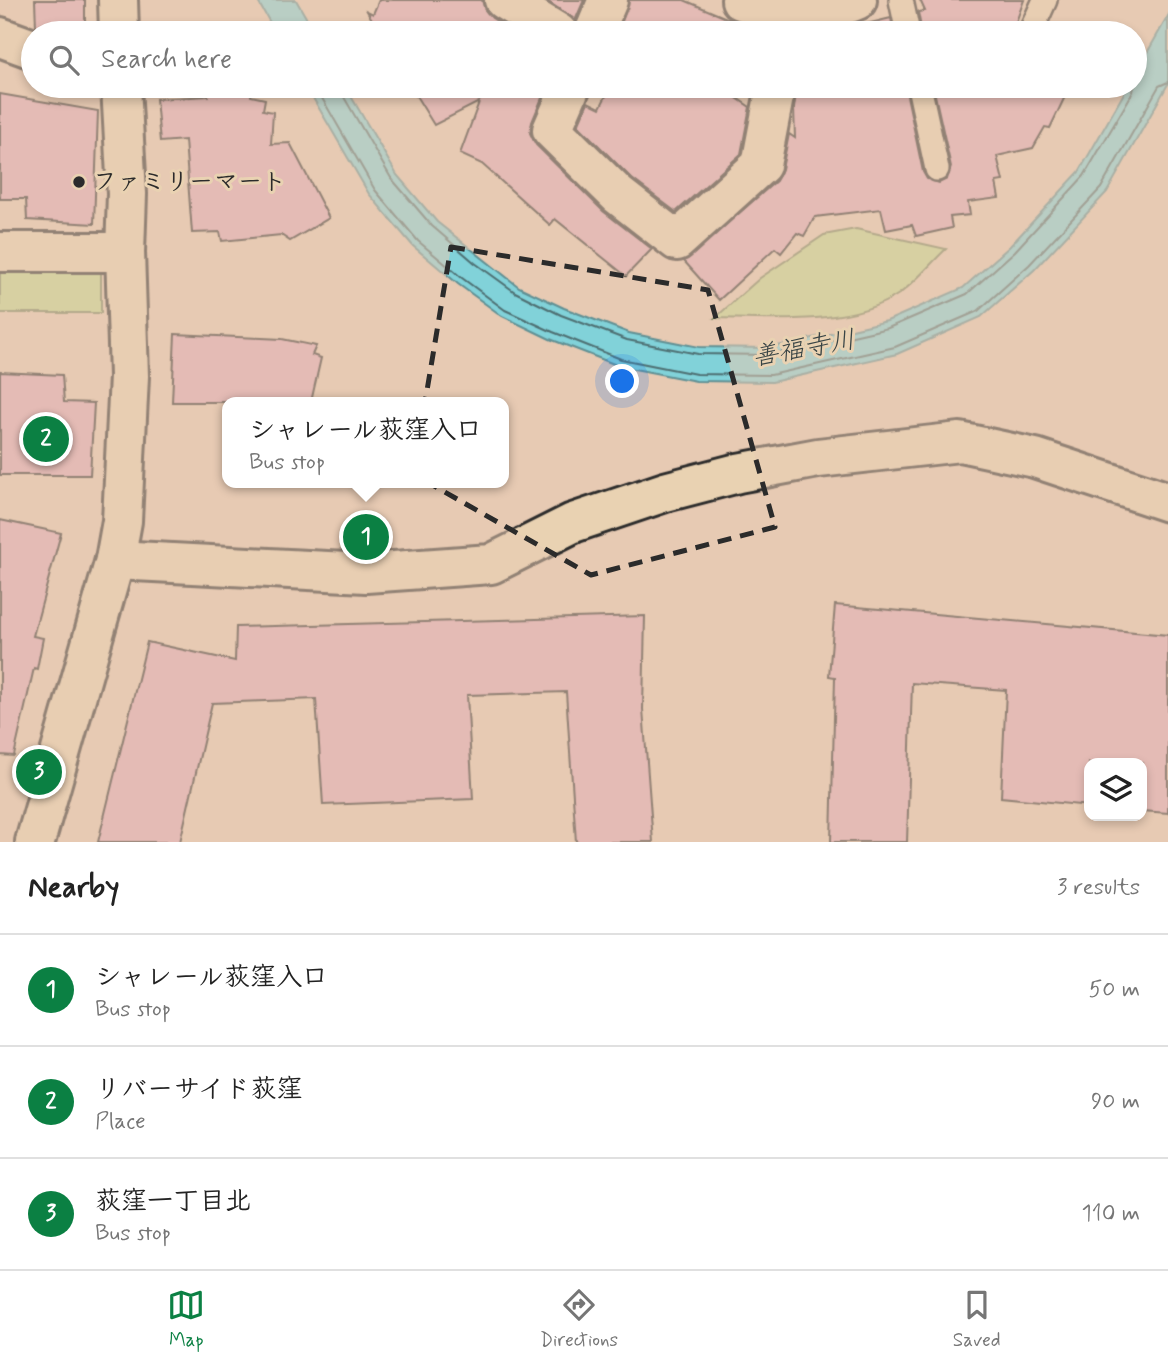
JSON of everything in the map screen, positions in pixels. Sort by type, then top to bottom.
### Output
[{"type":"street","points":[[118,0],[119,21]]},
{"type":"street","points":[[505,0],[539,21]]},
{"type":"street","points":[[599,21],[608,0]]},
{"type":"street","points":[[741,0],[787,21]]},
{"type":"street","points":[[793,21],[858,0]]},
{"type":"street","points":[[0,37],[21,45]]},
{"type":"street","points":[[35,842],[116,560],[122,521],[129,376],[125,252],[127,194],[122,98]]},
{"type":"street","points":[[566,98],[552,130],[618,195],[677,242],[761,165],[774,98]]},
{"type":"street","points":[[0,252],[125,252]]},
{"type":"street","points":[[116,560],[366,573],[491,564],[573,523],[677,489],[738,473],[818,458],[960,442],[1035,458],[1168,502]]},
{"type":"lane","points":[[901,0],[905,21]]},
{"type":"lane","points":[[1035,21],[1045,0]]},
{"type":"lane","points":[[922,98],[937,169]]},
{"type":"highlighted area","points":[[451,247],[708,290],[775,527],[591,575],[413,474]]},
{"type":"green space","points":[[856,229],[946,249],[899,294],[858,311],[810,318],[715,318],[760,278],[824,235]]},
{"type":"green space","points":[[0,263],[101,264],[101,313],[0,313]]},
{"type":"water","points":[[257,0],[296,0],[308,21],[269,21]]},
{"type":"water","name":"善福寺川","points":[[1168,16],[1168,84],[1107,192],[1034,270],[981,317],[897,354],[772,382],[696,381],[619,366],[550,339],[502,316],[413,246],[369,194],[313,98],[352,98],[397,175],[437,222],[519,287],[629,333],[699,347],[769,348],[887,321],[963,288],[1010,246],[1079,172],[1121,98],[1147,98],[1147,53]]},
{"type":"building","points":[[35,0],[85,0],[85,21],[36,21]]},
{"type":"building","points":[[379,0],[482,0],[485,10],[497,21],[373,21],[367,11],[373,14]]},
{"type":"building","points":[[546,0],[584,0],[575,21]]},
{"type":"building","points":[[629,0],[684,0],[734,21],[622,21]]},
{"type":"building","points":[[920,0],[1024,0],[1016,21],[920,21],[918,12],[925,11]]},
{"type":"building","points":[[0,94],[98,111],[94,224],[27,220],[26,199],[0,199]]},
{"type":"building","points":[[417,98],[542,98],[530,133],[536,145],[603,211],[652,249],[626,276],[555,219],[550,225],[482,164],[460,154],[479,102],[434,125]]},
{"type":"building","points":[[605,98],[737,98],[750,107],[741,154],[676,212],[632,179],[578,125],[588,102],[600,108]]},
{"type":"building","points":[[795,98],[908,98],[923,172],[927,179],[939,183],[947,179],[951,167],[936,98],[1064,98],[1050,128],[1045,127],[1033,148],[997,156],[1003,181],[996,182],[999,198],[968,202],[970,215],[950,217],[952,228],[916,236],[912,225],[886,230],[881,209],[815,217],[804,236],[797,233],[781,253],[775,248],[719,300],[684,261],[776,181],[782,169],[789,134],[795,138]]},
{"type":"building","points":[[156,99],[265,99],[263,110],[273,112],[271,144],[290,143],[329,218],[290,241],[281,235],[222,241],[220,232],[192,233],[185,140],[160,142]]},
{"type":"building","points":[[175,334],[282,339],[316,346],[312,355],[321,358],[312,397],[222,397],[222,402],[172,402]]},
{"type":"building","points":[[0,372],[62,375],[64,402],[94,403],[90,475],[0,475]]},
{"type":"building","points":[[0,520],[61,533],[33,636],[43,638],[14,756],[0,755]]},
{"type":"building","points":[[835,605],[1168,635],[1168,813],[1147,811],[1147,758],[1084,758],[1084,805],[1001,797],[1006,690],[912,683],[907,842],[831,842],[835,677],[829,676]]},
{"type":"building","points":[[645,616],[643,709],[653,842],[576,842],[566,692],[467,695],[473,799],[323,805],[316,699],[212,703],[180,842],[98,842],[147,642],[235,661],[236,627]]},
{"type":"place","name":"ファミリーマート","points":[[79,182]]},
{"type":"place","name":"リバーサイド荻窪","points":[[46,439]]},
{"type":"place","name":"シャレール荻窪入口","points":[[366,537]]},
{"type":"place","name":"荻窪一丁目北","points":[[39,772]]}]
